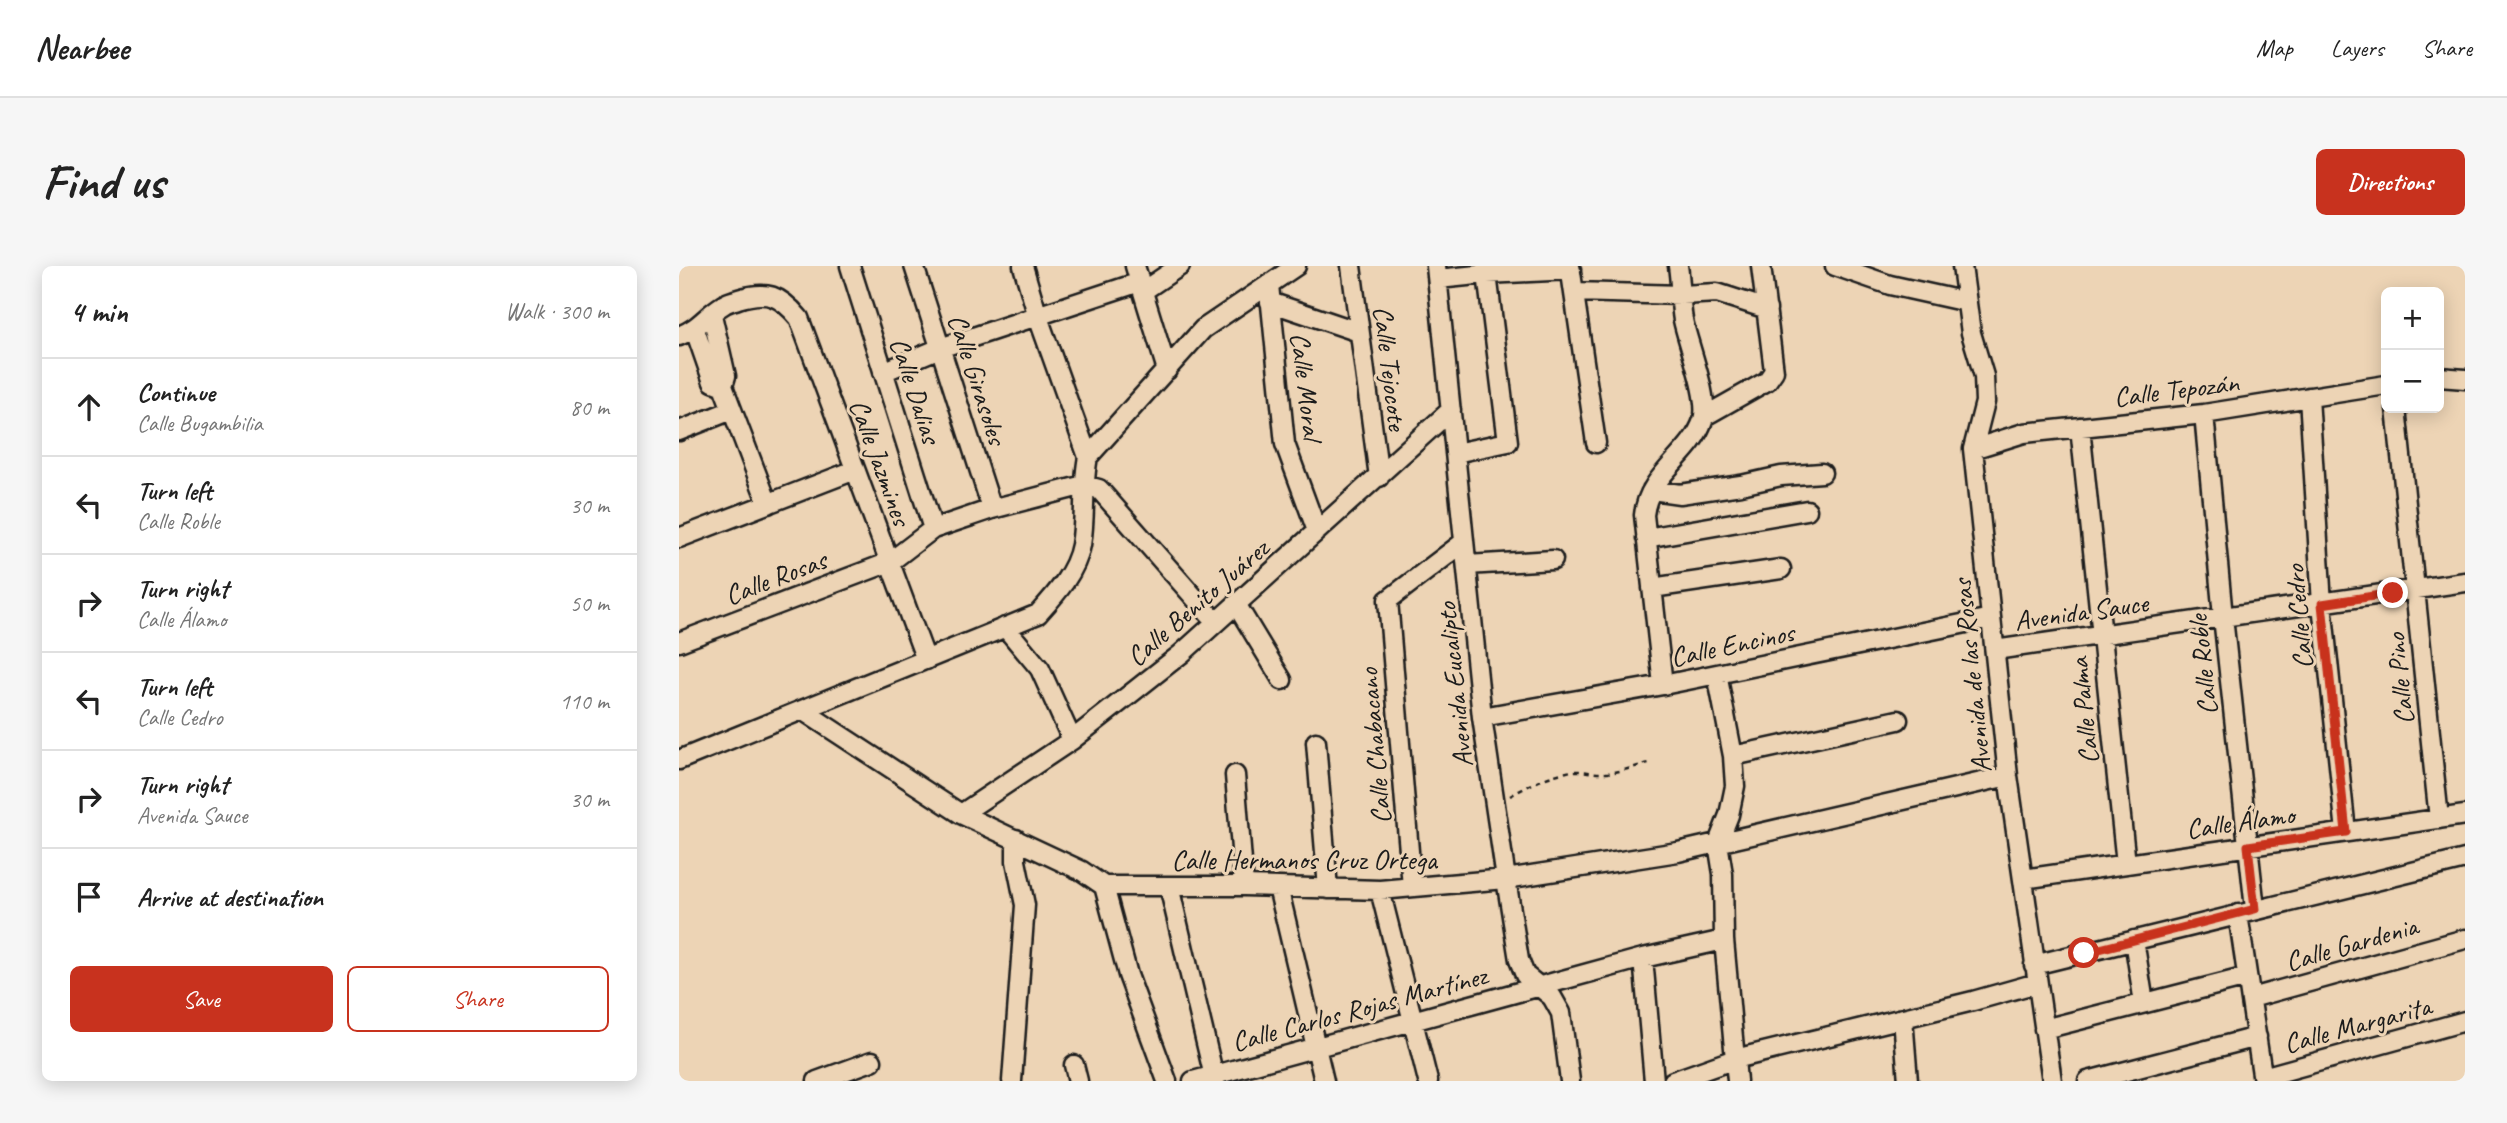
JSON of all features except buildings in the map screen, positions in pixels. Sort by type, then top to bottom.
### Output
[{"type":"street","name":"Calle Dalias","points":[[850,266],[933,529]]},
{"type":"street","name":"Calle Girasoles","points":[[913,266],[992,509]]},
{"type":"street","points":[[679,760],[1038,614],[1065,584],[1081,546],[1088,457],[1038,317],[1023,266]]},
{"type":"street","points":[[883,372],[940,348],[1038,317],[1179,266]]},
{"type":"street","name":"Calle Tejocote","points":[[1351,266],[1379,477]]},
{"type":"street","points":[[1663,685],[1646,538],[1645,500],[1698,432],[1705,416],[1702,392],[1682,318],[1678,266]]},
{"type":"street","points":[[1705,416],[1767,381],[1774,371],[1761,266]]},
{"type":"street","points":[[1835,266],[1890,285],[1967,302]]},
{"type":"street","name":"Avenida de las Rosas","points":[[1962,266],[1971,333],[1984,376],[1985,402],[1973,449],[2008,776],[2052,1081]]},
{"type":"street","points":[[1088,457],[1203,328],[1270,293],[1293,267]]},
{"type":"street","points":[[1437,272],[1571,268],[1595,443]]},
{"type":"street","points":[[1455,453],[1509,442],[1487,270]]},
{"type":"street","name":"Avenida Eucalipto","points":[[1437,272],[1482,717],[1519,960],[1525,975],[1552,997],[1561,1013],[1570,1081]]},
{"type":"street","points":[[1139,280],[1167,370]]},
{"type":"street","points":[[1574,292],[1682,295],[1717,293],[1767,309]]},
{"type":"street","points":[[1270,293],[1359,332]]},
{"type":"street","name":"Calle Moral","points":[[1270,293],[1285,444],[1317,531]]},
{"type":"street","name":"Calle Jazmines","points":[[712,315],[723,304],[754,294],[771,295],[786,303],[799,318],[926,660]]},
{"type":"street","points":[[723,386],[713,382],[687,333],[712,315],[726,376],[723,386],[768,504]]},
{"type":"street","points":[[2444,377],[2465,379]]},
{"type":"street","name":"Calle Tepozán","points":[[1973,449],[2024,433],[2204,414],[2381,386]]},
{"type":"street","name":"Calle Cedro","points":[[2309,397],[2322,604],[2346,832]]},
{"type":"street","points":[[679,431],[732,410]]},
{"type":"street","name":"Calle Benito Juárez","points":[[961,814],[1072,740],[1181,654],[1451,410]]},
{"type":"street","name":"Calle Pino","points":[[2397,413],[2439,819]]},
{"type":"street","name":"Calle Roble","points":[[2204,414],[2248,846],[2248,977],[2263,1079]]},
{"type":"street","name":"Calle Palma","points":[[2080,427],[2126,864]]},
{"type":"street","points":[[679,538],[855,470]]},
{"type":"street","points":[[1652,490],[1680,494],[1741,485],[1781,475],[1822,473]]},
{"type":"street","points":[[1084,485],[1099,489],[1215,621]]},
{"type":"street","name":"Calle Rosas","points":[[679,642],[890,562],[933,529],[992,509],[1084,485]]},
{"type":"street","points":[[1646,538],[1807,510]]},
{"type":"street","name":"Calle Chabacano","points":[[1412,887],[1388,600],[1464,542]]},
{"type":"street","points":[[1467,565],[1553,560]]},
{"type":"street","points":[[1652,588],[1781,569]]},
{"type":"street","name":"Avenida Sauce","points":[[1995,650],[2465,582]]},
{"type":"street","points":[[1236,604],[1282,680]]},
{"type":"street","name":"Calle Encinos","points":[[1482,717],[1663,685],[1991,618]]},
{"type":"street","points":[[1005,627],[1040,669],[1072,740]]},
{"type":"street","points":[[1717,674],[1733,756],[1735,786],[1729,815],[1718,843],[1723,874],[1724,940],[1737,1081]]},
{"type":"street","points":[[801,710],[961,814],[1082,871],[1104,886],[1128,975],[1167,1081]]},
{"type":"street","points":[[1733,756],[1898,720]]},
{"type":"street","points":[[1316,742],[1328,889]]},
{"type":"street","points":[[1235,775],[1244,886]]},
{"type":"street","name":"Calle Hermanos Cruz Ortega","points":[[1104,886],[1380,890],[1506,879],[1678,852],[2008,776]]},
{"type":"street","name":"Calle Álamo","points":[[2023,879],[2465,815]]},
{"type":"street","points":[[1012,1081],[1025,905],[1016,861],[1016,839]]},
{"type":"street","points":[[2034,965],[2465,859]]},
{"type":"street","points":[[1169,886],[1214,1078]]},
{"type":"street","points":[[1278,887],[1324,1081]]},
{"type":"street","points":[[1380,890],[1428,1081]]},
{"type":"street","name":"Calle Gardenia","points":[[2251,998],[2465,939]]},
{"type":"street","name":"Calle Carlos Rojas Martínez","points":[[1193,1081],[1214,1078],[1411,1020],[1643,958],[1724,940]]},
{"type":"street","points":[[2134,940],[2144,1003]]},
{"type":"street","points":[[1643,958],[1654,1081]]},
{"type":"street","points":[[2044,1029],[2248,977]]},
{"type":"street","points":[[1673,1081],[1735,1059],[2037,983]]},
{"type":"street","points":[[1903,1018],[1908,1081]]},
{"type":"street","name":"Calle Margarita","points":[[2263,1079],[2465,1021]]},
{"type":"street","points":[[2088,1081],[2256,1037]]},
{"type":"street","points":[[817,1081],[872,1061]]},
{"type":"path","points":[[1495,804],[1548,776],[1584,770],[1616,772],[1649,763]]},
{"type":"route","points":[[2084,953],[2255,909],[2248,846],[2346,832],[2322,604],[2393,593]]}]
